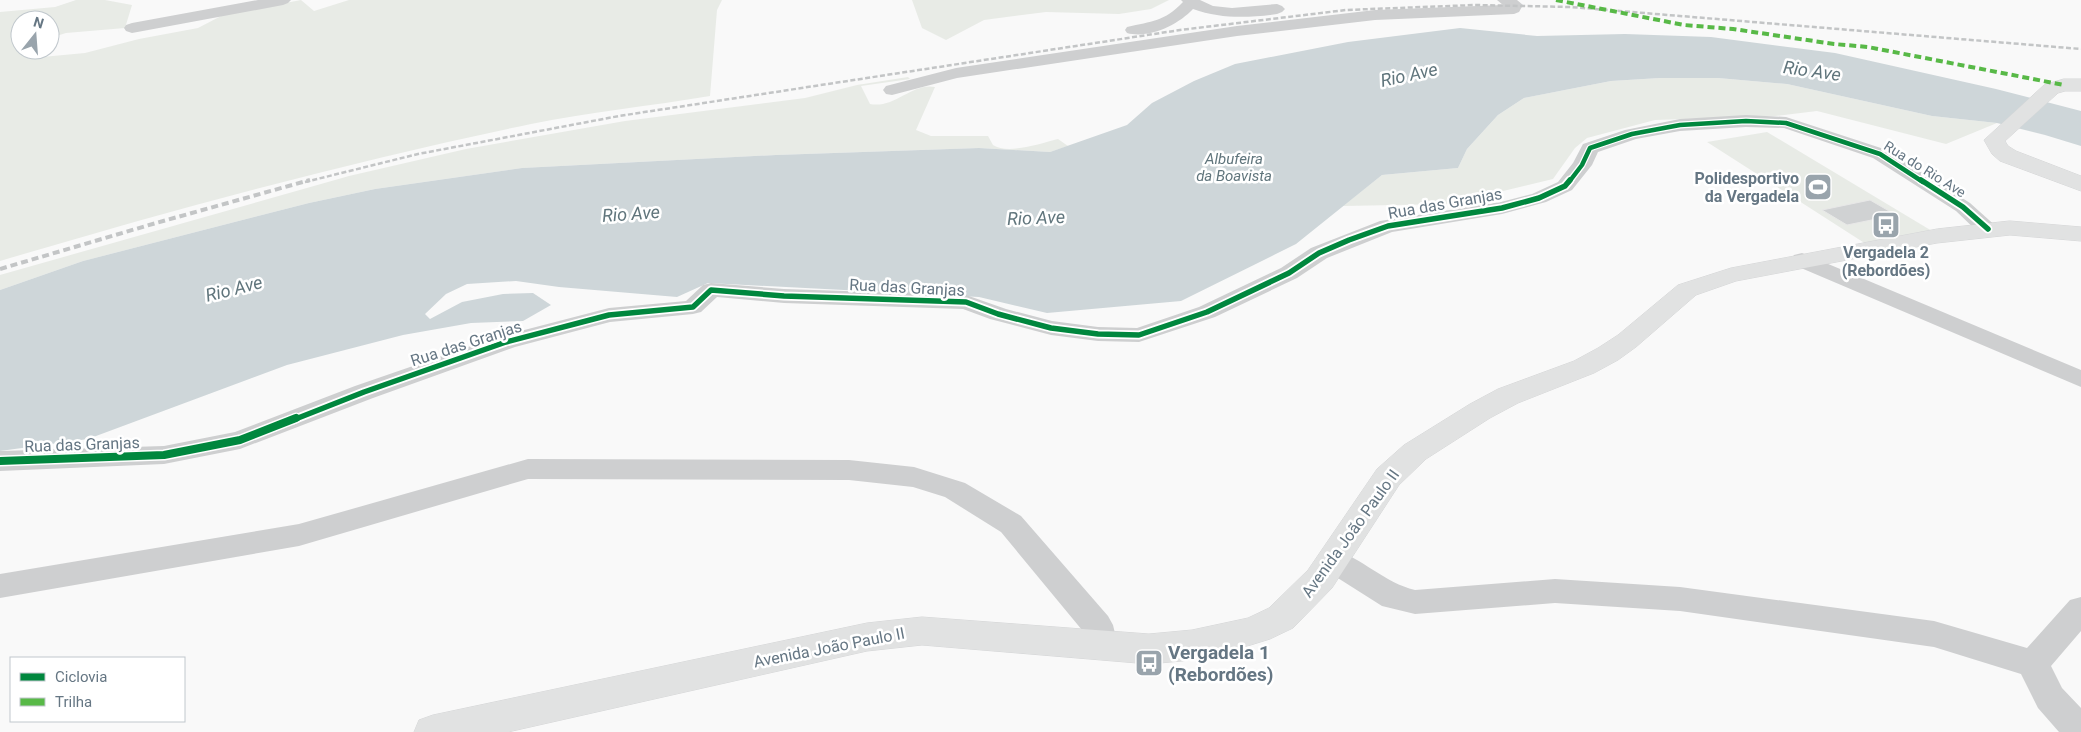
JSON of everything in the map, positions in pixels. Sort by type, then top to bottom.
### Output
[{"type":"main road","points":[[2081,85],[2055,87],[1994,140],[1999,150],[2008,156],[2081,184]]},
{"type":"main road","name":"Avenida João Paulo II","points":[[433,732],[867,637],[922,631],[1149,649],[1192,645],[1228,638],[1281,618],[1302,599],[1320,579],[1388,477],[1415,452],[1480,411],[1508,396],[1584,367],[1608,354],[1627,341],[1671,302],[1688,290],[1731,275],[1802,260],[1937,236],[1988,230],[2035,228],[2081,234]]},
{"type":"street","points":[[132,28],[283,0]]},
{"type":"street","points":[[1359,2],[1392,0]]},
{"type":"street","points":[[892,90],[956,73],[1237,31],[1375,15],[1514,9],[1515,5],[1505,0]]},
{"type":"street","points":[[1117,33],[1165,24],[1177,18],[1190,1],[1216,10],[1241,13],[1295,7]]},
{"type":"street","points":[[1059,42],[1078,39]]},
{"type":"street","name":"Rua das Granjas","points":[[0,461],[164,455],[240,440],[364,392],[506,342],[609,315],[693,307],[711,290],[784,296],[966,302],[998,314],[1051,328],[1098,334],[1139,335],[1207,312],[1290,273],[1319,253],[1364,234],[1388,226],[1502,208],[1539,198],[1565,186],[1582,165],[1590,148],[1632,134],[1654,129],[1708,122],[1786,123]]},
{"type":"street","name":"Rua do Rio Ave","points":[[1786,123],[1880,154],[1963,207],[1988,230]]},
{"type":"street","points":[[1802,260],[2081,379]]},
{"type":"street","points":[[0,586],[299,535],[528,469],[850,470],[914,477],[955,490],[1011,524],[1097,626],[1102,646]]},
{"type":"street","points":[[1333,560],[1394,597],[1415,602],[1555,591],[1680,599],[1934,634],[2033,664],[2050,698],[2081,732]]},
{"type":"street","points":[[2033,664],[2081,610]]},
{"type":"shaded area","points":[[76,0],[105,0],[132,5],[125,28],[60,35],[60,10],[22,10],[55,7]]},
{"type":"shaded area","points":[[301,0],[314,11],[349,0],[722,0],[717,10],[710,96],[553,120],[464,138],[330,170],[132,223],[0,261],[0,12],[10,11],[10,60],[60,60],[60,55],[85,53],[139,39],[198,28],[223,15]]},
{"type":"shaded area","points":[[912,0],[1169,0],[1151,9],[1119,14],[1046,12],[984,20],[946,40],[922,28]]},
{"type":"shaded area","points":[[908,77],[910,79],[861,86],[870,104],[887,103],[919,88],[935,87],[916,130],[931,136],[988,136],[993,145],[1007,149],[1016,149],[1058,139],[1068,146],[1050,152],[979,148],[776,155],[522,168],[375,189],[309,203],[83,261],[0,290],[0,275],[349,176],[466,149],[625,121],[805,98],[857,85]]},
{"type":"shaded area","points":[[1660,78],[1718,78],[1787,84],[1932,116],[1997,123],[1946,144],[1817,111],[1775,116],[1655,120],[1587,138],[1575,148],[1553,179],[1449,204],[1343,206],[1382,175],[1458,168],[1467,149],[1498,115],[1524,98],[1611,81]]},
{"type":"shaded area","name":"Polidesportivo da Vergadela","points":[[1767,132],[1932,231],[1866,244],[1707,142]]},
{"type":"water","name":"Albufeira da Boavista","points":[[1460,28],[1537,36],[1625,34],[1711,37],[1835,53],[1996,89],[2081,111],[2081,146],[1997,123],[1932,116],[1787,84],[1718,78],[1660,78],[1611,81],[1524,98],[1498,115],[1467,149],[1458,168],[1382,175],[1296,244],[1181,301],[1047,313],[979,297],[708,283],[677,297],[559,287],[516,281],[467,284],[446,294],[425,314],[430,319],[462,302],[503,294],[533,293],[551,305],[523,321],[471,323],[403,335],[287,365],[88,439],[0,451],[0,290],[83,261],[309,203],[375,189],[522,168],[776,155],[979,148],[1050,152],[1127,125],[1152,103],[1194,81],[1235,64],[1348,42]]},
{"type":"building","points":[[1870,200],[1896,215],[1847,225],[1822,210]]},
{"type":"railway","points":[[305,182],[418,154],[619,116],[1180,30],[1346,10],[1475,5],[1571,7],[2081,49]]},
{"type":"railway","points":[[0,269],[310,180]]},
{"type":"marked path","points":[[1556,0],[1684,25],[1733,29],[1834,44],[1868,47],[2064,85]]},
{"type":"cycle path","points":[[0,461],[164,455],[240,440],[364,392],[506,342],[609,315],[693,307],[711,290],[784,296],[966,302],[998,314],[1051,328],[1098,334],[1139,335],[1207,312],[1289,273],[1319,253],[1388,226],[1502,208],[1539,198],[1565,186],[1582,165],[1590,148],[1632,134],[1680,125],[1746,121],[1786,123],[1880,154],[1963,207],[1988,229]]},
{"type":"place","name":"Polidesportivo da Vergadela","points":[[1818,187]]},
{"type":"place","name":"Vergadela 2 (Rebordões)","points":[[1886,225]]},
{"type":"place","name":"Vergadela 1 (Rebordões)","points":[[1149,663]]},
{"type":"water label","name":"Rio Ave","points":[[1812,71]]},
{"type":"water label","name":"Rio Ave","points":[[1409,75]]},
{"type":"water label","name":"Rio Ave","points":[[631,214]]},
{"type":"water label","name":"Rio Ave","points":[[1036,218]]},
{"type":"water label","name":"Rio Ave","points":[[234,289]]}]
